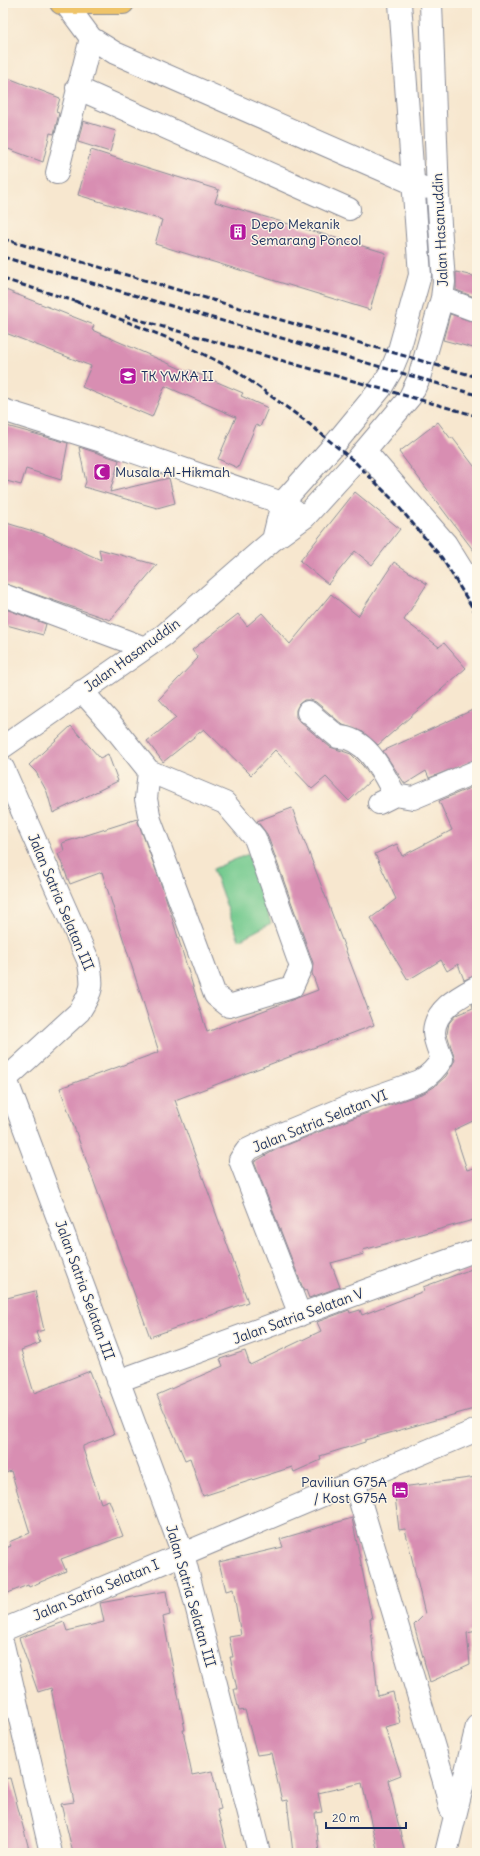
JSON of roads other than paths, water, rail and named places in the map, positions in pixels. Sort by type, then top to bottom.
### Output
[{"type":"main road","points":[[64,3],[123,3]]},
{"type":"street","points":[[64,3],[91,38],[114,53],[414,183],[438,195]]},
{"type":"street","name":"Jalan Hasanuddin","points":[[273,540],[282,503],[334,445],[381,388],[391,371],[398,354],[420,275],[400,3]]},
{"type":"street","name":"Jalan Hasanuddin","points":[[3,747],[164,635],[273,540],[305,517],[365,451],[413,390],[419,378],[442,298],[444,282],[438,195],[430,3]]},
{"type":"street","points":[[57,173],[77,88],[91,38]]},
{"type":"street","points":[[77,88],[349,209]]},
{"type":"street","points":[[442,298],[477,311]]},
{"type":"street","points":[[3,410],[105,442],[282,503],[305,517]]},
{"type":"street","points":[[365,451],[446,544],[477,594]]},
{"type":"street","points":[[3,595],[145,648]]},
{"type":"street","points":[[82,691],[113,726],[149,771],[225,803],[255,838],[301,967],[292,987],[229,1006],[215,995],[150,820],[146,798],[149,771]]},
{"type":"street","points":[[308,712],[338,737],[348,737],[366,749],[387,799],[413,798],[477,771]]},
{"type":"street","name":"Jalan Satria Selatan III","points":[[3,768],[88,960],[93,981],[87,999],[79,1012],[5,1081],[182,1554],[259,1853]]},
{"type":"street","name":"Jalan Satria Selatan VI","points":[[300,1315],[240,1160],[242,1155],[247,1150],[274,1137],[349,1106],[420,1081],[427,1077],[437,1068],[442,1059],[434,1033],[436,1020],[443,1010],[457,998],[477,987]]},
{"type":"street","name":"Jalan Satria Selatan V","points":[[118,1381],[477,1250]]},
{"type":"street","name":"Jalan Satria Selatan I","points":[[3,1630],[477,1430]]},
{"type":"street","points":[[354,1482],[444,1781],[450,1807],[454,1815]]},
{"type":"street","points":[[3,1644],[51,1853]]},
{"type":"street","points":[[446,1853],[454,1815],[477,1726]]},
{"type":"railway","points":[[3,239],[477,377]]},
{"type":"railway","points":[[3,257],[477,395]]},
{"type":"railway","points":[[3,279],[81,303]]},
{"type":"railway","points":[[77,302],[183,344],[235,370],[307,422],[355,462],[391,498],[442,558],[477,615]]},
{"type":"railway","points":[[125,316],[477,416]]},
{"type":"place","name":"Depo Mekanik Semarang Poncol","points":[[238,232]]},
{"type":"place","name":"TK YWKA II","points":[[128,376]]},
{"type":"place","name":"Musala Al-Hikmah","points":[[102,472]]},
{"type":"place","name":"Paviliun G75A / Kost G75A","points":[[400,1490]]}]
